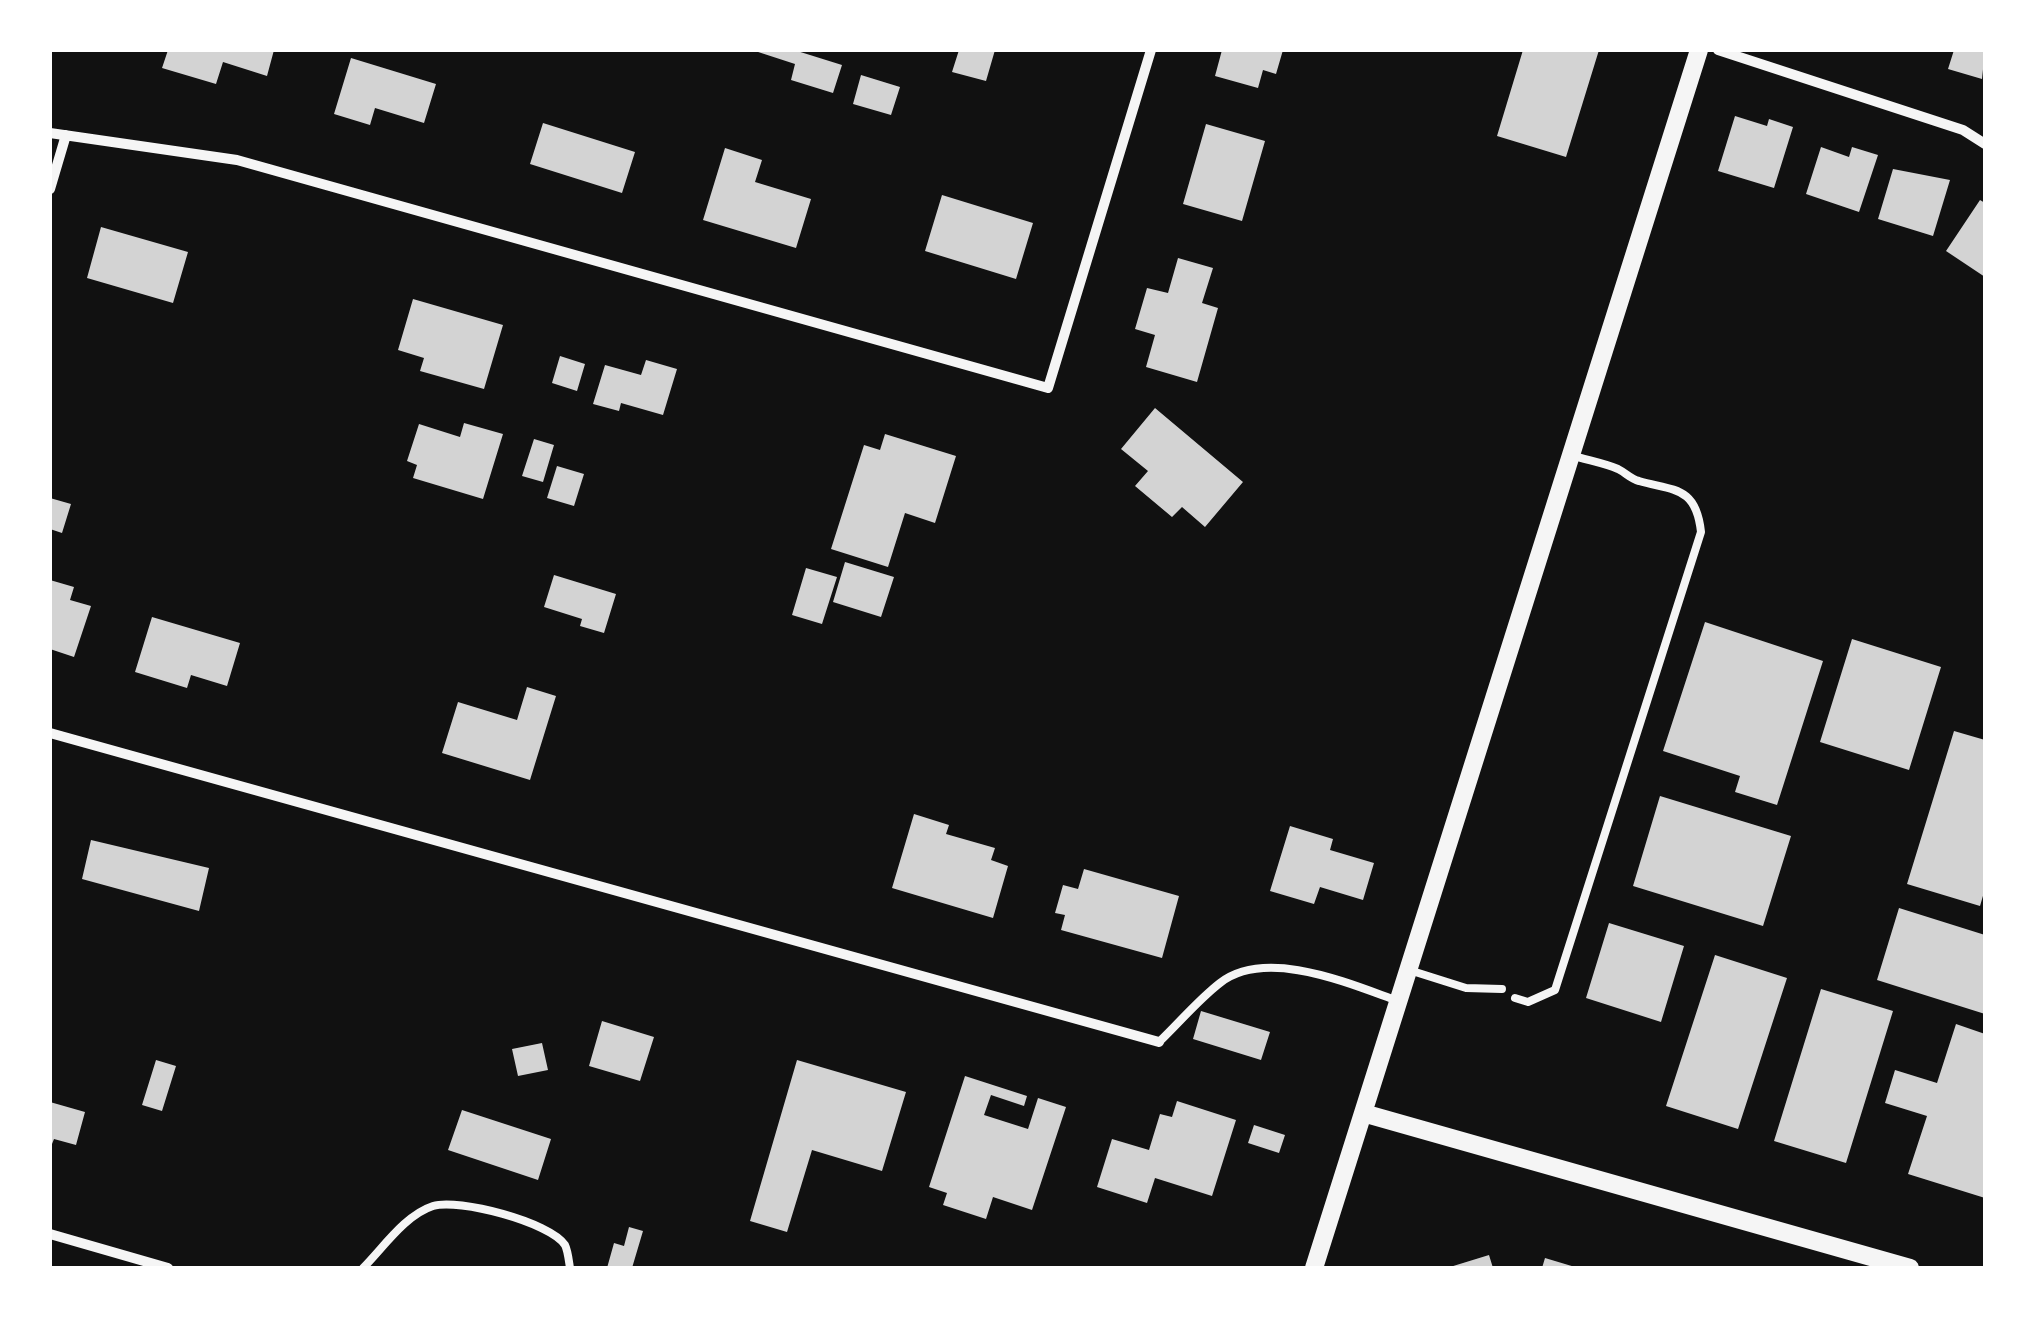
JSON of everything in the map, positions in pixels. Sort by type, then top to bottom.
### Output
[{"type":"street","points":[[50,133],[237,160],[1048,388],[1151,50]]},
{"type":"street","points":[[1314,1268],[1699,50]]},
{"type":"street","points":[[1718,50],[1964,130],[1985,144]]},
{"type":"street","points":[[50,189],[66,136]]},
{"type":"street","points":[[50,734],[1159,1042]]},
{"type":"street","points":[[1363,1113],[1910,1268]]},
{"type":"street","points":[[50,1234],[168,1268]]},
{"type":"lane","points":[[1515,998],[1528,1002],[1555,990],[1702,532],[1699,516],[1688,498],[1672,486],[1636,481],[1619,470],[1571,455]]},
{"type":"lane","points":[[1159,1042],[1222,981],[1249,968],[1281,968],[1398,1000]]},
{"type":"lane","points":[[1408,970],[1466,988],[1502,989]]},
{"type":"lane","points":[[363,1268],[416,1214],[436,1204],[491,1210],[548,1232],[566,1246],[570,1268]]},
{"type":"building","points":[[168,50],[274,50],[267,76],[223,62],[216,84],[162,68]]},
{"type":"building","points":[[752,50],[794,50],[842,65],[833,93],[791,80],[795,64]]},
{"type":"building","points":[[959,50],[995,50],[986,81],[952,72]]},
{"type":"building","points":[[1222,50],[1283,50],[1276,74],[1263,70],[1258,88],[1215,76]]},
{"type":"building","points":[[1523,50],[1599,50],[1566,157],[1497,136]]},
{"type":"building","points":[[1954,50],[1985,50],[1982,79],[1948,69]]},
{"type":"building","points":[[351,58],[436,84],[424,123],[375,108],[370,125],[334,114]]},
{"type":"building","points":[[861,75],[900,87],[891,115],[853,104]]},
{"type":"building","points":[[1735,116],[1767,126],[1769,119],[1793,127],[1774,188],[1718,171]]},
{"type":"building","points":[[543,123],[635,152],[622,193],[530,164]]},
{"type":"building","points":[[1206,124],[1265,141],[1242,221],[1183,204]]},
{"type":"building","points":[[1821,147],[1849,157],[1852,147],[1878,155],[1859,212],[1806,194]]},
{"type":"building","points":[[725,148],[762,160],[755,182],[811,199],[796,248],[703,220]]},
{"type":"building","points":[[1893,169],[1950,180],[1933,236],[1878,219]]},
{"type":"building","points":[[942,195],[1033,223],[1016,279],[925,251]]},
{"type":"building","points":[[1980,200],[1985,203],[1985,277],[1946,251]]},
{"type":"building","points":[[101,227],[188,252],[173,303],[87,278]]},
{"type":"building","points":[[1178,258],[1213,268],[1202,303],[1218,308],[1197,382],[1146,367],[1155,335],[1135,329],[1147,288],[1168,293]]},
{"type":"building","points":[[413,299],[503,325],[484,389],[420,371],[424,358],[398,350]]},
{"type":"building","points":[[560,356],[585,364],[577,391],[552,383]]},
{"type":"building","points":[[646,360],[677,369],[663,415],[621,403],[619,411],[593,404],[605,365],[641,375]]},
{"type":"building","points":[[1155,408],[1243,482],[1205,527],[1182,507],[1172,517],[1135,486],[1148,471],[1121,449]]},
{"type":"building","points":[[464,423],[503,434],[483,499],[413,478],[417,465],[407,461],[419,424],[460,437]]},
{"type":"building","points":[[885,434],[956,456],[935,523],[905,513],[888,567],[831,549],[864,445],[880,450]]},
{"type":"building","points":[[534,439],[554,445],[543,482],[522,476]]},
{"type":"building","points":[[557,466],[584,474],[574,506],[547,498]]},
{"type":"building","points":[[50,498],[71,504],[62,533],[50,529]]},
{"type":"building","points":[[845,562],[894,577],[881,617],[833,602]]},
{"type":"building","points":[[806,568],[837,577],[822,624],[792,615]]},
{"type":"building","points":[[554,575],[616,594],[604,633],[580,626],[582,619],[544,607]]},
{"type":"building","points":[[50,580],[74,587],[70,600],[91,606],[74,657],[50,649]]},
{"type":"building","points":[[152,617],[240,643],[227,686],[191,675],[187,688],[135,672]]},
{"type":"building","points":[[1705,622],[1823,661],[1777,805],[1735,792],[1740,776],[1663,751]]},
{"type":"building","points":[[1852,639],[1941,667],[1909,770],[1820,742]]},
{"type":"building","points":[[527,687],[556,696],[530,780],[442,753],[458,702],[517,720]]},
{"type":"building","points":[[1954,731],[1985,740],[1985,889],[1980,906],[1907,884]]},
{"type":"building","points":[[1660,796],[1791,836],[1763,926],[1633,886]]},
{"type":"building","points":[[914,814],[949,825],[946,834],[995,848],[991,860],[1008,866],[993,918],[892,888]]},
{"type":"building","points":[[1290,826],[1333,839],[1330,850],[1374,863],[1363,900],[1320,887],[1314,904],[1270,891]]},
{"type":"building","points":[[91,840],[209,868],[199,911],[82,879]]},
{"type":"building","points":[[1084,869],[1179,896],[1162,958],[1061,930],[1065,915],[1055,913],[1063,885],[1078,889]]},
{"type":"building","points":[[1899,908],[1985,935],[1985,1014],[1877,980]]},
{"type":"building","points":[[1609,923],[1684,946],[1661,1022],[1586,998]]},
{"type":"building","points":[[1715,955],[1787,978],[1738,1129],[1666,1106]]},
{"type":"building","points":[[1821,989],[1893,1011],[1846,1163],[1774,1141]]},
{"type":"building","points":[[1201,1011],[1270,1032],[1261,1060],[1193,1039]]},
{"type":"building","points":[[602,1021],[654,1037],[640,1081],[589,1066]]},
{"type":"building","points":[[1956,1024],[1985,1034],[1985,1198],[1908,1174],[1927,1116],[1885,1103],[1895,1070],[1937,1083]]},
{"type":"building","points":[[542,1043],[548,1070],[518,1076],[512,1049]]},
{"type":"building","points":[[156,1060],[176,1066],[162,1111],[142,1105]]},
{"type":"building","points":[[797,1060],[906,1092],[882,1171],[812,1150],[787,1232],[750,1221]]},
{"type":"building","points":[[965,1076],[1027,1096],[1024,1106],[991,1095],[984,1115],[1028,1129],[1038,1098],[1066,1107],[1032,1210],[993,1197],[986,1219],[943,1205],[947,1193],[929,1187]]},
{"type":"building","points":[[1177,1101],[1236,1120],[1212,1196],[1155,1178],[1147,1203],[1097,1187],[1112,1139],[1149,1150],[1160,1114],[1172,1117]]},
{"type":"building","points":[[50,1102],[85,1112],[76,1145],[54,1139],[50,1149]]},
{"type":"building","points":[[462,1110],[551,1139],[538,1180],[448,1150]]},
{"type":"building","points":[[1254,1125],[1285,1135],[1279,1153],[1248,1143]]},
{"type":"building","points":[[629,1227],[643,1231],[632,1268],[607,1268],[614,1243],[624,1246]]},
{"type":"building","points":[[1489,1255],[1493,1268],[1450,1268],[1450,1267]]},
{"type":"building","points":[[1545,1258],[1575,1267],[1575,1268],[1542,1268]]}]
